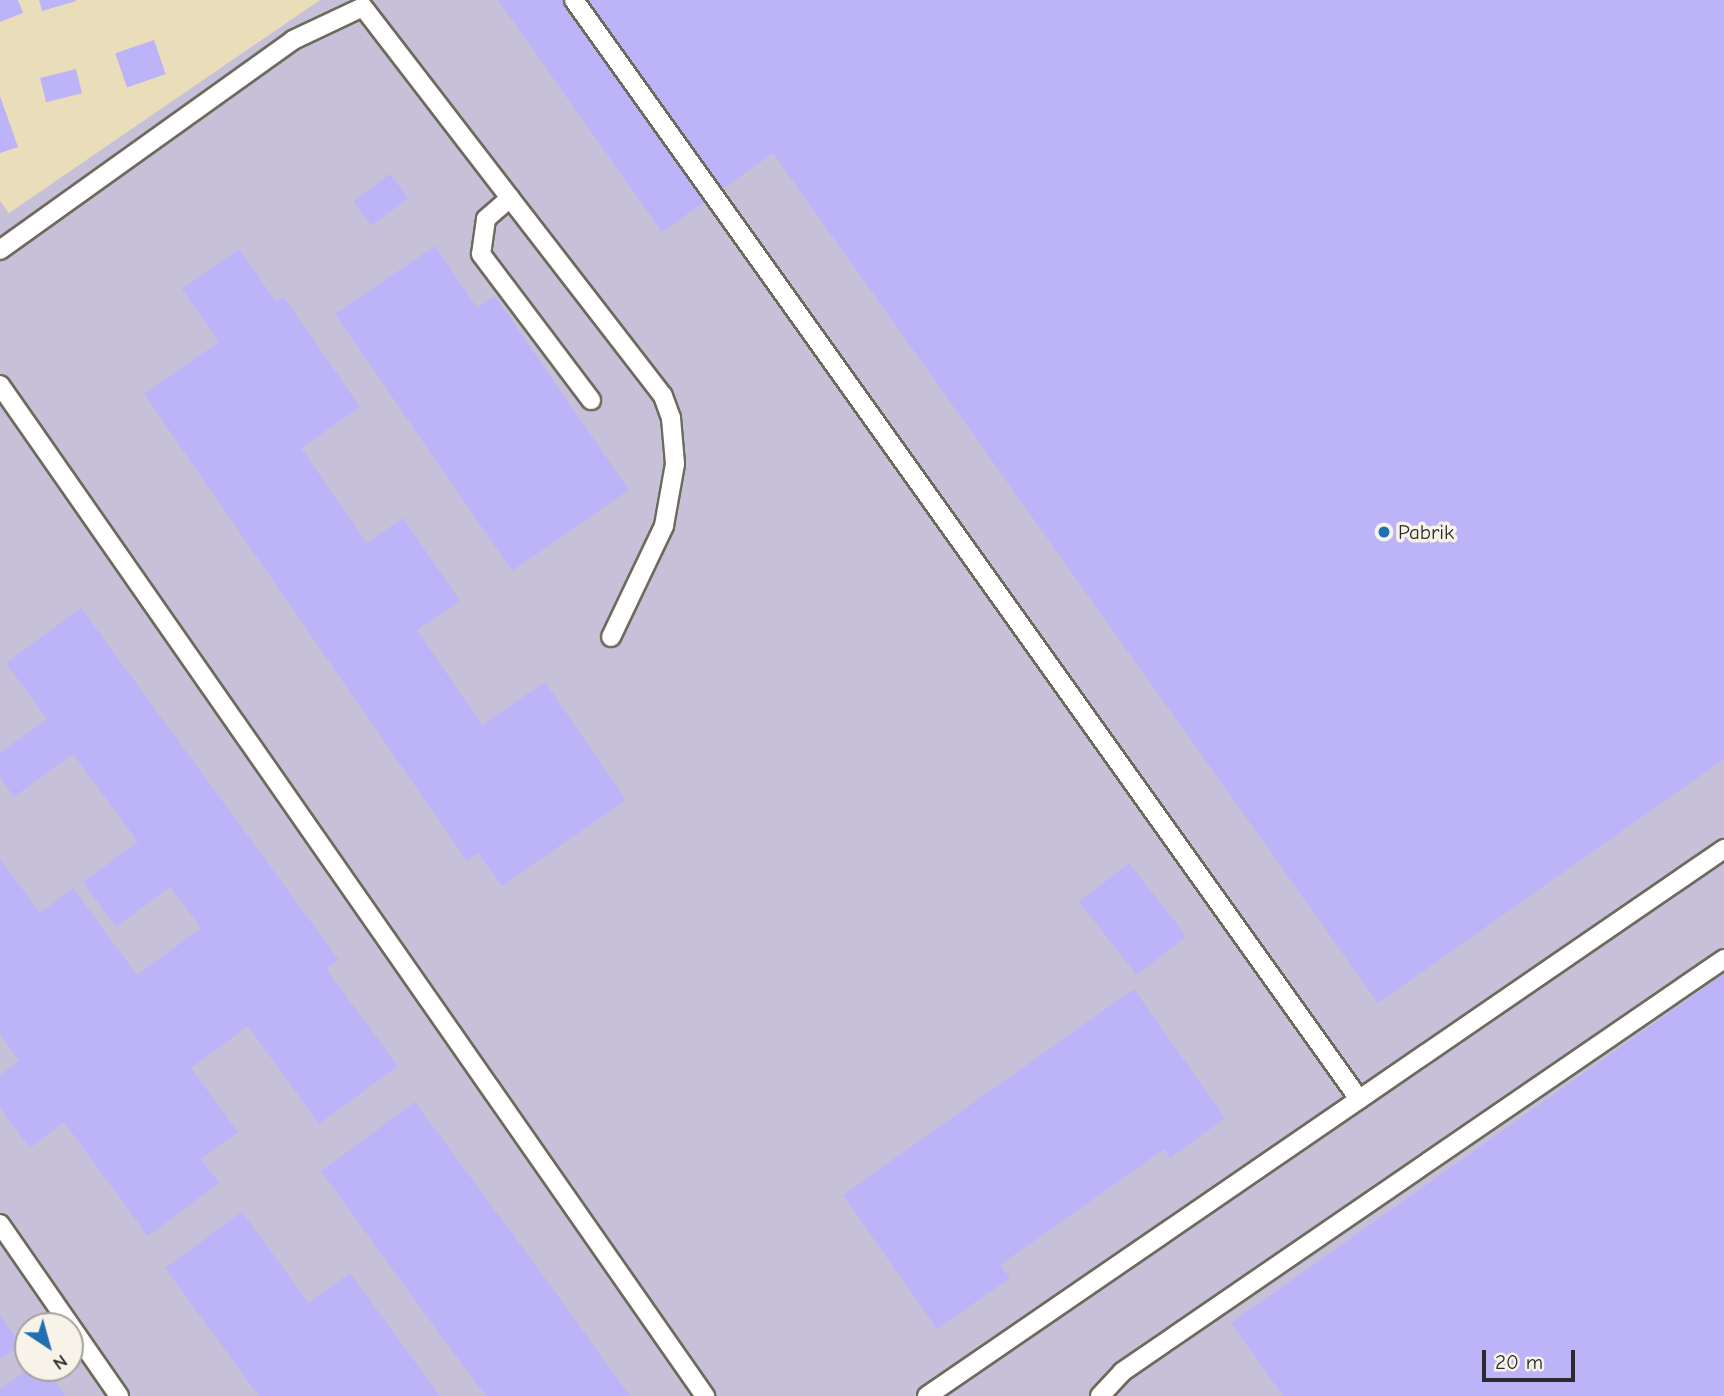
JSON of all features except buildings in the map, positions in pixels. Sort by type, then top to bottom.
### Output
[{"type":"lane","points":[[574,0],[1359,1099]]},
{"type":"lane","points":[[0,250],[293,40],[358,6],[375,15],[510,198],[663,396],[671,418],[675,464],[664,526],[611,638]]},
{"type":"lane","points":[[510,198],[486,219],[481,254],[591,400]]},
{"type":"lane","points":[[0,385],[705,1396]]},
{"type":"lane","points":[[927,1396],[1724,849]]},
{"type":"lane","points":[[1100,1396],[1122,1372],[1724,959]]},
{"type":"lane","points":[[0,1224],[119,1396]]},
{"type":"shaded area","points":[[320,0],[1724,0],[1724,1396],[0,1396],[0,201],[9,213]]},
{"type":"place","name":"Pabrik","points":[[1384,532]]}]
